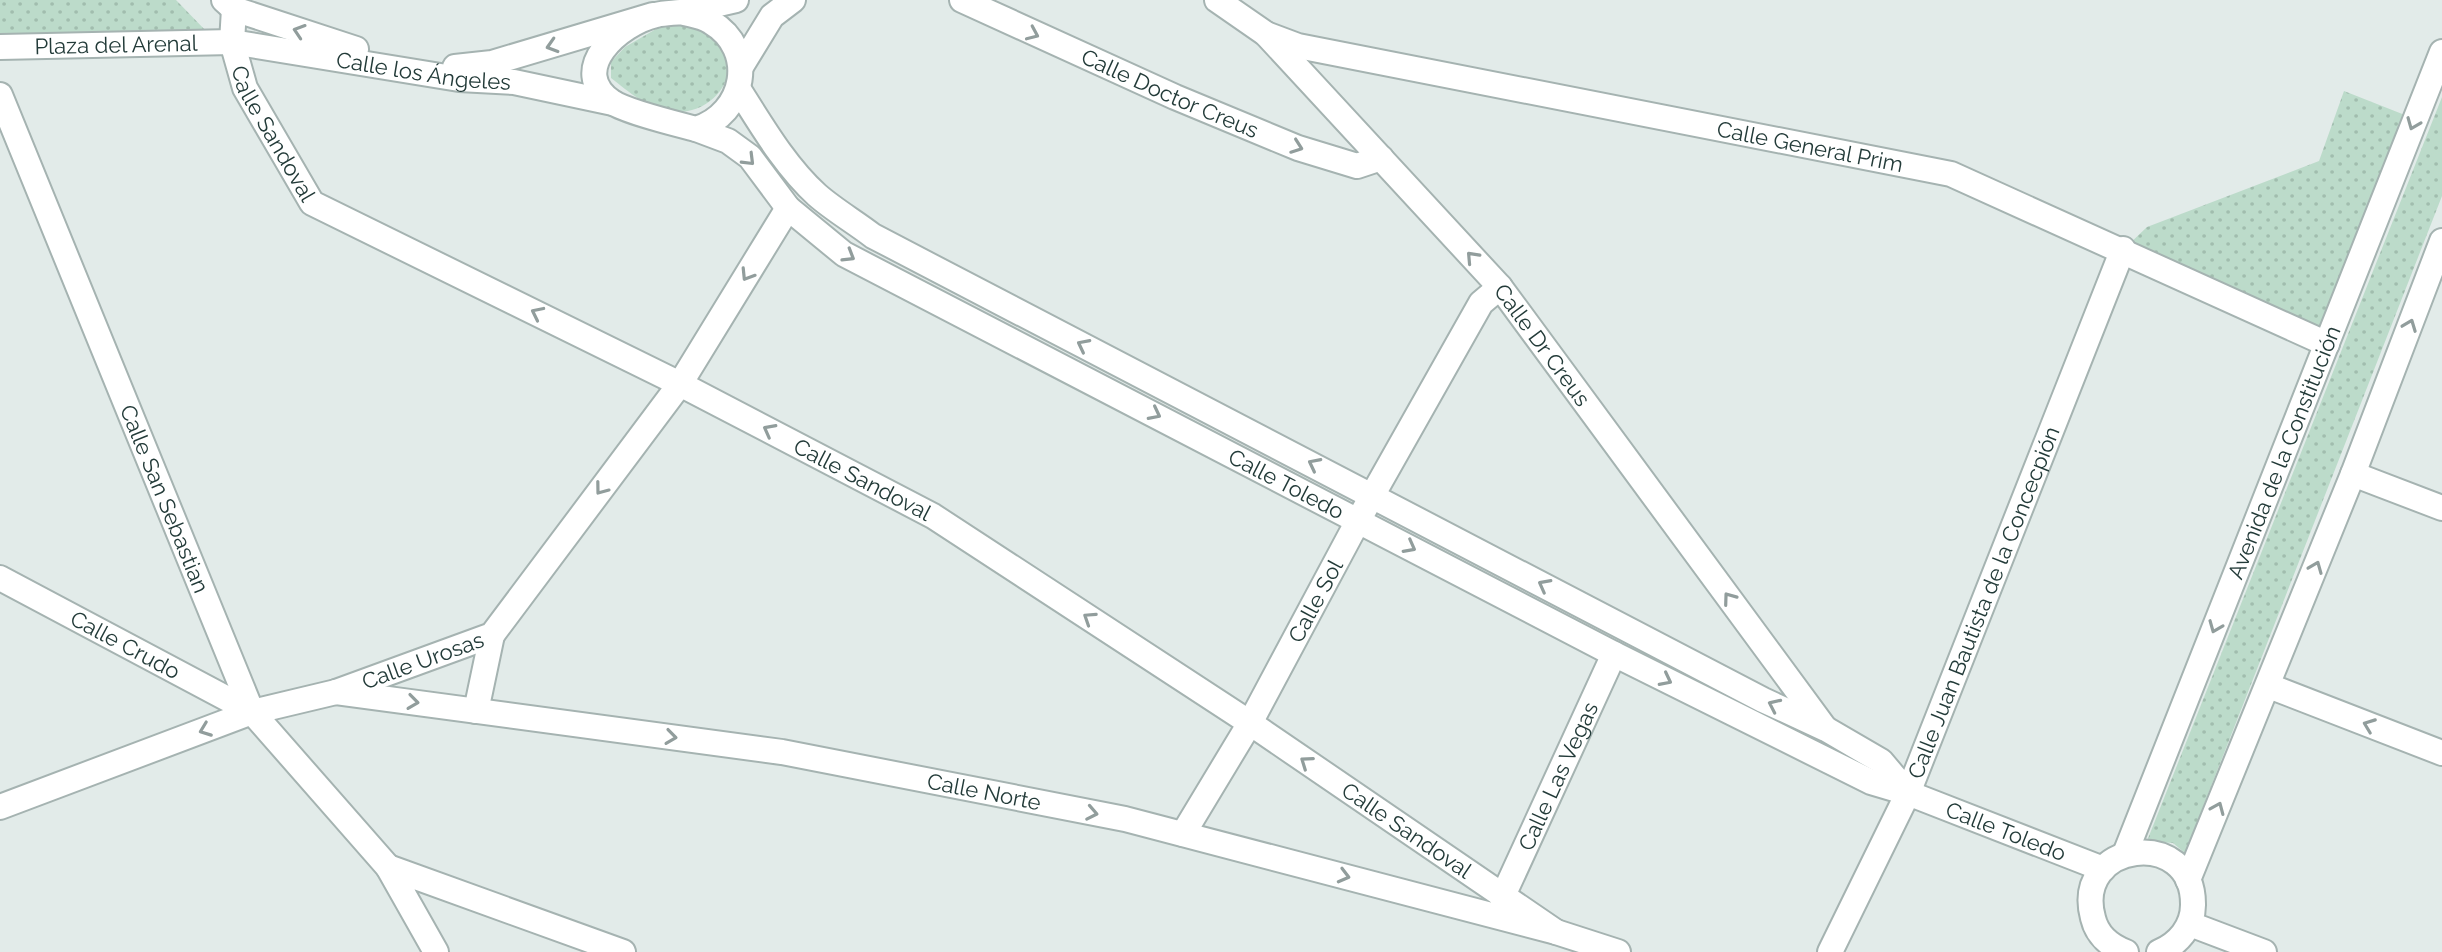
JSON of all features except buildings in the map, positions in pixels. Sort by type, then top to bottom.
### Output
[{"type":"street","points":[[736,0],[653,15],[605,45],[596,55],[594,72],[598,86],[613,103],[696,129],[725,114],[739,90],[742,65],[772,16],[793,0]]},
{"type":"street","name":"Calle Doctor Creus","points":[[962,0],[1160,91],[1298,148],[1357,166],[1381,158]]},
{"type":"street","name":"Calle Dr Creus","points":[[1217,0],[1266,34],[1500,287],[1826,729]]},
{"type":"street","name":"Calle los Ángeles","points":[[229,4],[361,51],[451,68],[492,63],[653,15]]},
{"type":"street","name":"Calle Sandoval","points":[[229,4],[232,42],[245,88],[312,203],[680,384],[933,516],[1250,723],[1556,932]]},
{"type":"street","points":[[681,12],[709,20],[718,27],[732,43],[742,65]]},
{"type":"street","name":"Calle General Prim","points":[[1266,34],[1298,46],[1951,174],[2123,249],[2327,344]]},
{"type":"street","name":"Calle los Ángeles","points":[[232,42],[459,79],[514,82],[613,103]]},
{"type":"street","name":"Plaza del Arenal","points":[[0,47],[232,42]]},
{"type":"street","name":"Avenida de la Constitución","points":[[2125,854],[2442,52]]},
{"type":"street","name":"Calle Toledo","points":[[739,90],[769,137],[801,177],[818,195],[873,236],[1763,700],[1826,729],[1881,761],[1908,793]]},
{"type":"street","name":"Calle San Sebastian","points":[[0,95],[252,712],[388,867],[436,952]]},
{"type":"street","name":"Calle Toledo","points":[[696,129],[728,141],[750,157],[788,208],[844,254],[1614,654],[1871,782],[1908,793],[2103,869]]},
{"type":"street","name":"Calle Urosas","points":[[0,807],[252,712],[336,692],[492,635],[680,384],[788,208]]},
{"type":"street","points":[[2188,880],[2269,686],[2442,241]]},
{"type":"street","name":"Calle Juan Bautista de la Concecpión","points":[[1830,952],[1908,793],[2123,249]]},
{"type":"street","name":"Calle Sol","points":[[1183,834],[1250,723],[1359,519],[1481,303],[1500,287]]},
{"type":"street","points":[[2353,474],[2442,508]]},
{"type":"street","name":"Calle Crudo","points":[[0,578],[252,712]]},
{"type":"street","points":[[476,711],[492,635]]},
{"type":"street","name":"Calle Las Vegas","points":[[1502,898],[1614,654]]},
{"type":"street","points":[[2269,686],[2442,753]]},
{"type":"street","name":"Calle Norte","points":[[336,692],[782,752],[1125,819],[1556,932],[1618,952]]},
{"type":"street","points":[[2126,952],[2100,945],[2090,907],[2091,890],[2103,869],[2125,854],[2139,851],[2168,858],[2188,880],[2194,909],[2190,924],[2173,945],[2160,952]]},
{"type":"street","points":[[388,867],[623,952]]},
{"type":"street","points":[[2190,924],[2264,952]]},
{"type":"green space","points":[[0,0],[176,0],[207,32],[0,36]]},
{"type":"green space","points":[[663,25],[701,30],[720,44],[727,57],[728,71],[724,84],[703,106],[688,111],[662,110],[639,99],[611,78],[611,62],[625,47]]},
{"type":"green space","points":[[2344,91],[2415,119],[2327,344],[2124,249],[2147,227],[2319,161]]},
{"type":"green space","points":[[2442,97],[2442,196],[2185,853],[2173,843],[2147,841]]}]
